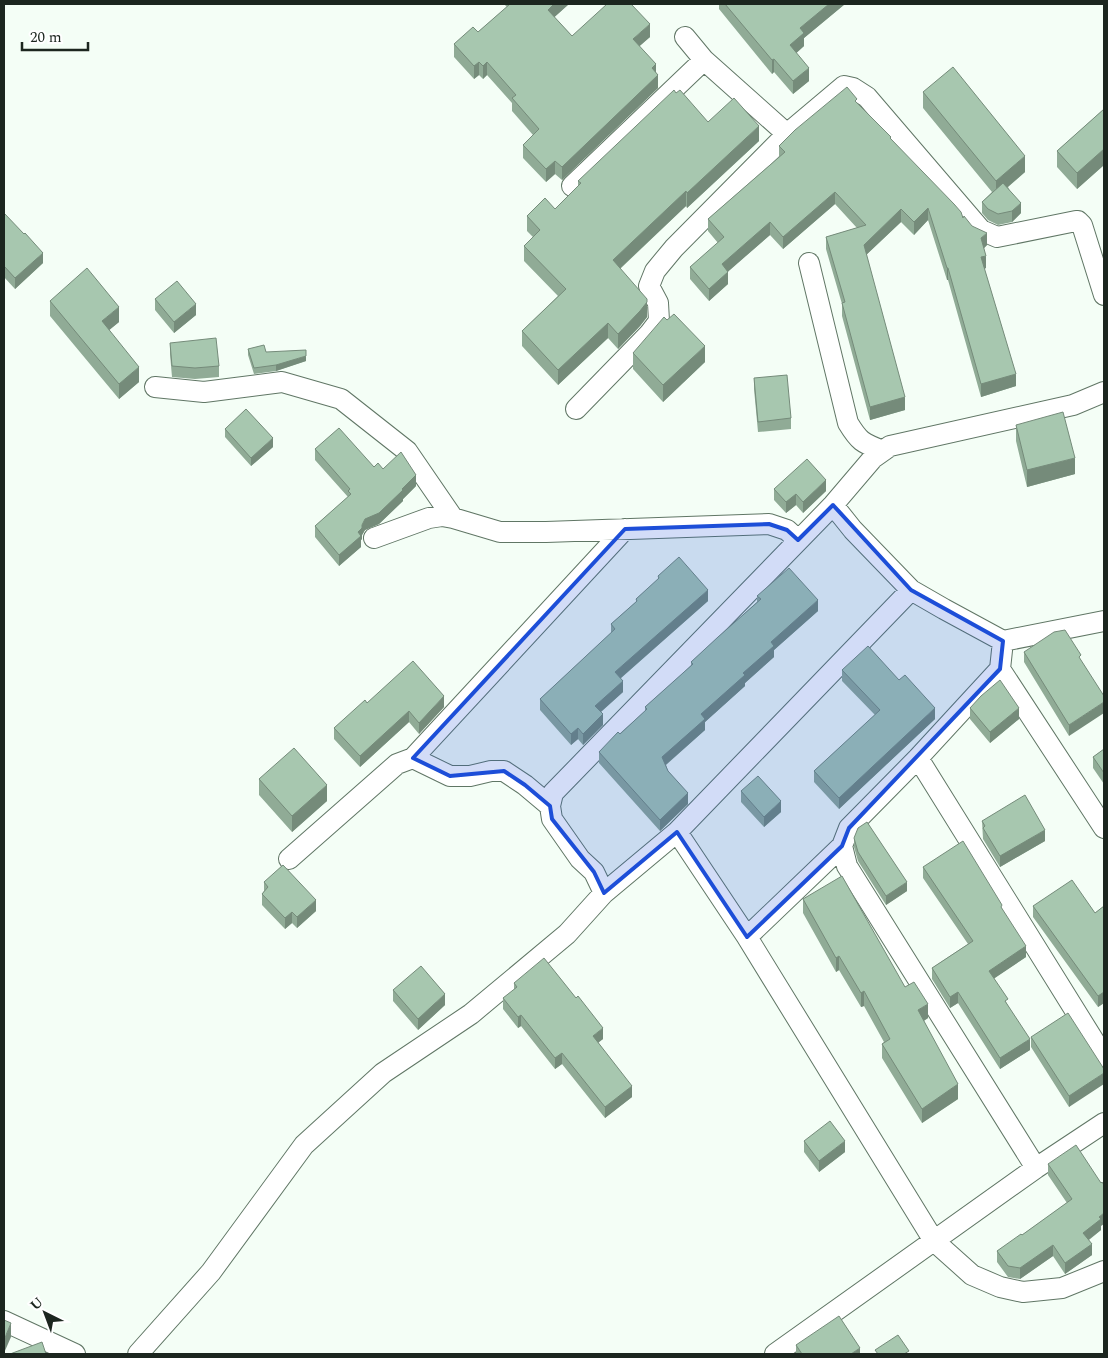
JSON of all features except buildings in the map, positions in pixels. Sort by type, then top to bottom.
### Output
[{"type":"street","points":[[685,37],[704,60],[787,134]]},
{"type":"street","points":[[572,186],[704,60]]},
{"type":"street","points":[[576,409],[649,334],[659,321],[658,302],[649,286],[654,271],[674,248],[787,134],[844,86],[853,88],[867,98],[981,230],[997,237],[1076,221],[1080,222],[1104,295]]},
{"type":"street","points":[[809,263],[848,423],[856,437],[878,454]]},
{"type":"street","points":[[155,387],[204,392],[282,382],[341,399],[407,451],[453,518]]},
{"type":"street","points":[[604,893],[594,872],[580,859],[552,819],[550,806],[553,793],[833,505],[878,454],[890,446],[1073,405],[1104,392]]},
{"type":"street","points":[[833,505],[853,530],[911,590],[1003,640],[1104,621]]},
{"type":"street","points":[[374,538],[429,518],[442,516],[500,532],[769,524],[787,530],[798,540]]},
{"type":"street","points":[[289,859],[397,764],[413,758],[625,529]]},
{"type":"street","points":[[138,1354],[211,1272],[304,1145],[383,1073],[471,1014],[567,934],[604,893],[677,832],[911,590]]},
{"type":"street","points":[[747,937],[842,846],[849,828],[918,758],[1000,669],[1003,640]]},
{"type":"street","points":[[1000,669],[1104,828]]},
{"type":"street","points":[[413,758],[450,776],[470,776],[491,771],[504,771],[526,785],[550,806]]},
{"type":"street","points":[[918,758],[1104,1057]]},
{"type":"street","points":[[677,832],[747,937],[934,1241],[972,1276],[1000,1287],[1023,1292],[1062,1288],[1104,1271]]},
{"type":"street","points":[[842,846],[847,866],[1036,1168]]},
{"type":"street","points":[[775,1354],[1036,1168],[1104,1124]]},
{"type":"street","points":[[4,1321],[75,1354]]},
{"type":"highlighted area","points":[[833,505],[911,590],[1003,641],[1000,669],[849,828],[842,846],[747,937],[677,832],[604,893],[594,872],[552,819],[550,806],[525,785],[504,771],[450,776],[413,758],[625,529],[769,524],[787,530],[798,540]]}]
